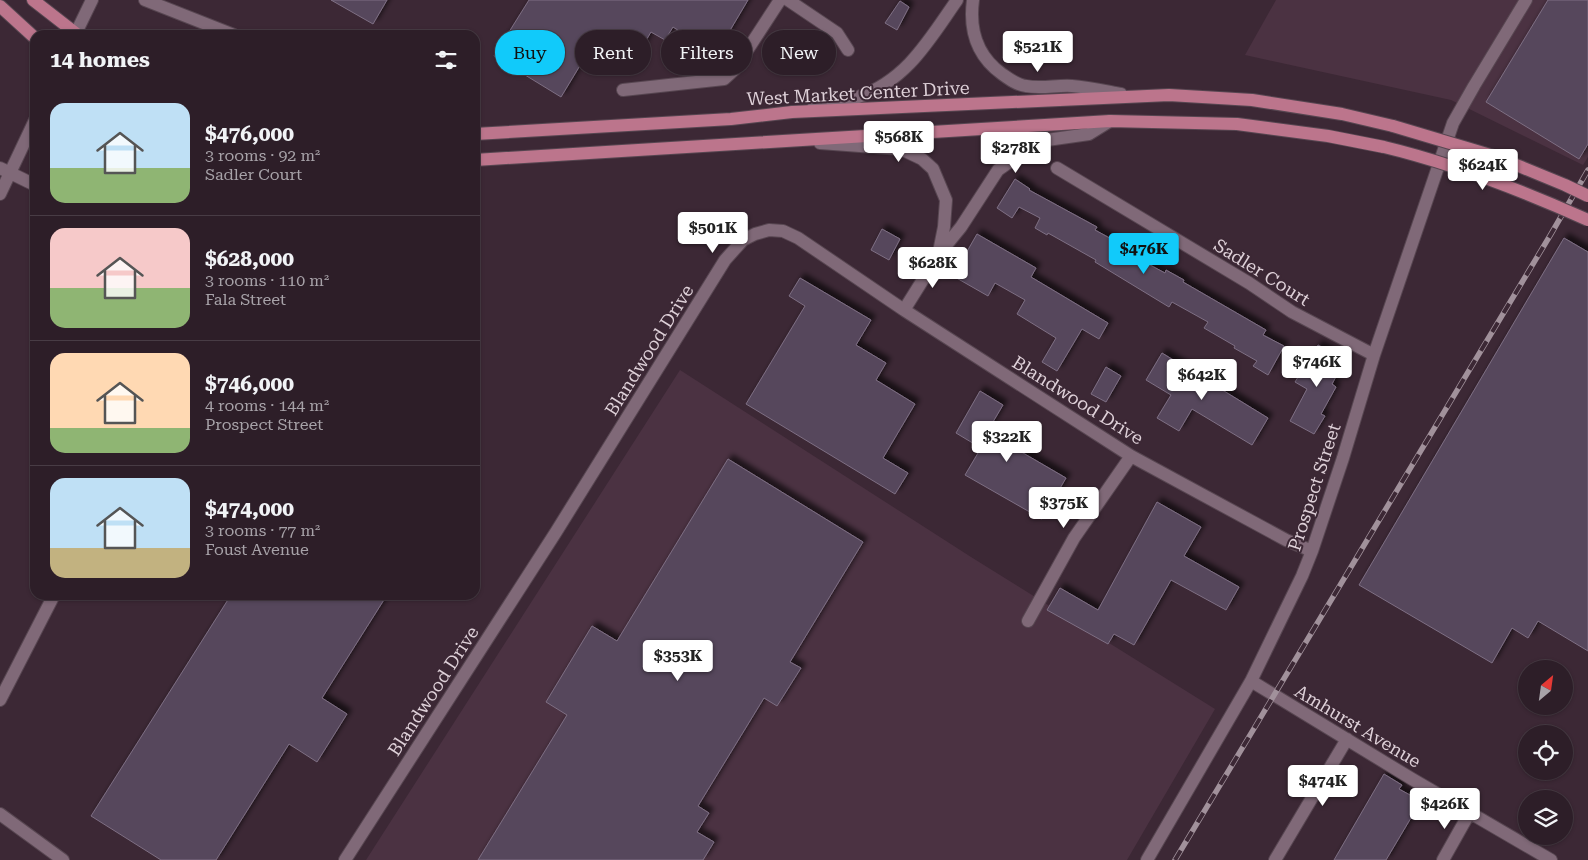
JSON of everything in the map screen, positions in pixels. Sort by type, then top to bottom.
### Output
[{"type":"main road","points":[[33,0],[70,30]]},
{"type":"main road","points":[[0,6],[30,33]]},
{"type":"main road","name":"West Market Center Drive","points":[[480,134],[731,119],[792,112],[1169,95],[1252,100],[1342,114],[1393,126],[1497,157],[1588,196]]},
{"type":"main road","points":[[480,160],[1110,121],[1237,124],[1328,136],[1424,157],[1472,172],[1531,194],[1588,220]]},
{"type":"street","points":[[78,30],[92,0]]},
{"type":"street","points":[[145,0],[221,30]]},
{"type":"street","points":[[623,90],[724,79],[735,69],[780,0]]},
{"type":"street","points":[[788,0],[837,33],[848,50]]},
{"type":"street","points":[[792,112],[858,97],[890,81],[919,55],[957,0]]},
{"type":"street","points":[[972,0],[973,25],[977,46],[986,60],[1008,79],[1024,86],[1047,88],[1071,86],[1136,96]]},
{"type":"street","name":"Prospect Street","points":[[1147,860],[1251,681],[1302,576],[1343,458],[1374,355],[1453,123],[1526,0]]},
{"type":"street","points":[[904,310],[939,254],[961,227],[998,170],[1025,151],[1047,140],[1089,134],[1110,121]]},
{"type":"street","points":[[0,194],[5,171],[30,128]]},
{"type":"street","points":[[796,141],[901,149],[922,160],[933,169],[946,200],[939,254]]},
{"type":"street","name":"Sadler Court","points":[[1057,168],[1249,283],[1292,312],[1374,355]]},
{"type":"street","points":[[5,171],[30,183]]},
{"type":"street","name":"Blandwood Drive","points":[[344,860],[556,532],[725,260],[743,240],[769,230],[783,231],[798,238],[904,310],[1131,456],[1286,540],[1312,551]]},
{"type":"street","points":[[1028,621],[1074,538],[1131,456]]},
{"type":"street","points":[[0,700],[51,600]]},
{"type":"street","name":"Amhurst Avenue","points":[[1251,681],[1551,860]]},
{"type":"street","points":[[1275,860],[1347,739]]},
{"type":"street","points":[[1443,860],[1470,812]]},
{"type":"street","points":[[0,814],[63,860]]},
{"type":"shaded area","points":[[1276,0],[1588,0],[1588,157],[1583,165],[1451,100],[1245,55]]},
{"type":"shaded area","points":[[680,370],[971,557],[1215,709],[1127,860],[366,860]]},
{"type":"building","points":[[331,0],[387,0],[373,24]]},
{"type":"building","points":[[529,0],[748,0],[730,30],[678,30],[673,27],[671,30],[661,30],[661,38],[651,32],[651,30],[575,30],[575,74],[561,97],[525,75],[565,75],[565,30],[510,30]]},
{"type":"building","points":[[1548,0],[1588,0],[1588,144],[1579,159],[1486,102]]},
{"type":"building","points":[[900,1],[909,7],[897,30],[885,23]]},
{"type":"building","points":[[1015,179],[1029,190],[1097,227],[1095,230],[1126,247],[1124,251],[1165,273],[1166,270],[1184,280],[1183,282],[1266,330],[1263,335],[1284,346],[1268,375],[1253,366],[1257,361],[1204,328],[1208,322],[1172,302],[1169,307],[1095,262],[1096,260],[1048,233],[1047,235],[1035,228],[1040,218],[1019,207],[1012,218],[997,208]]},
{"type":"building","points":[[882,229],[900,239],[889,260],[871,250]]},
{"type":"building","points":[[977,234],[1036,268],[1031,277],[1108,323],[1099,339],[1082,329],[1057,371],[1042,362],[1056,338],[1017,314],[1025,300],[995,283],[988,296],[953,276]]},
{"type":"building","points":[[1564,238],[1588,252],[1588,651],[1538,621],[1528,638],[1512,628],[1492,663],[1359,585]]},
{"type":"building","points":[[800,278],[871,320],[856,345],[886,363],[876,380],[915,404],[883,458],[908,473],[895,494],[746,404],[805,306],[789,296]]},
{"type":"building","points":[[1318,345],[1345,360],[1332,384],[1336,387],[1321,414],[1325,416],[1314,434],[1290,421],[1307,389],[1295,382]]},
{"type":"building","points":[[1162,353],[1268,418],[1252,445],[1192,409],[1179,431],[1157,418],[1171,395],[1146,380]]},
{"type":"building","points":[[1106,367],[1121,376],[1106,402],[1091,394]]},
{"type":"building","points":[[980,391],[1003,405],[987,432],[1066,478],[1042,519],[965,475],[981,448],[956,433]]},
{"type":"building","points":[[728,459],[863,542],[790,662],[801,668],[777,706],[764,698],[698,806],[709,813],[697,832],[714,842],[703,860],[478,860],[567,715],[546,702],[592,626],[617,641]]},
{"type":"building","points":[[1157,502],[1201,527],[1184,556],[1239,587],[1226,610],[1171,580],[1134,645],[1114,634],[1108,644],[1047,610],[1060,588],[1098,610]]},
{"type":"building","points":[[228,600],[384,600],[322,698],[347,714],[317,762],[289,744],[216,860],[161,860],[91,816]]},
{"type":"building","points":[[1384,774],[1402,785],[1399,789],[1421,801],[1386,860],[1334,860]]},
{"type":"railway","points":[[1175,860],[1588,170]]}]
